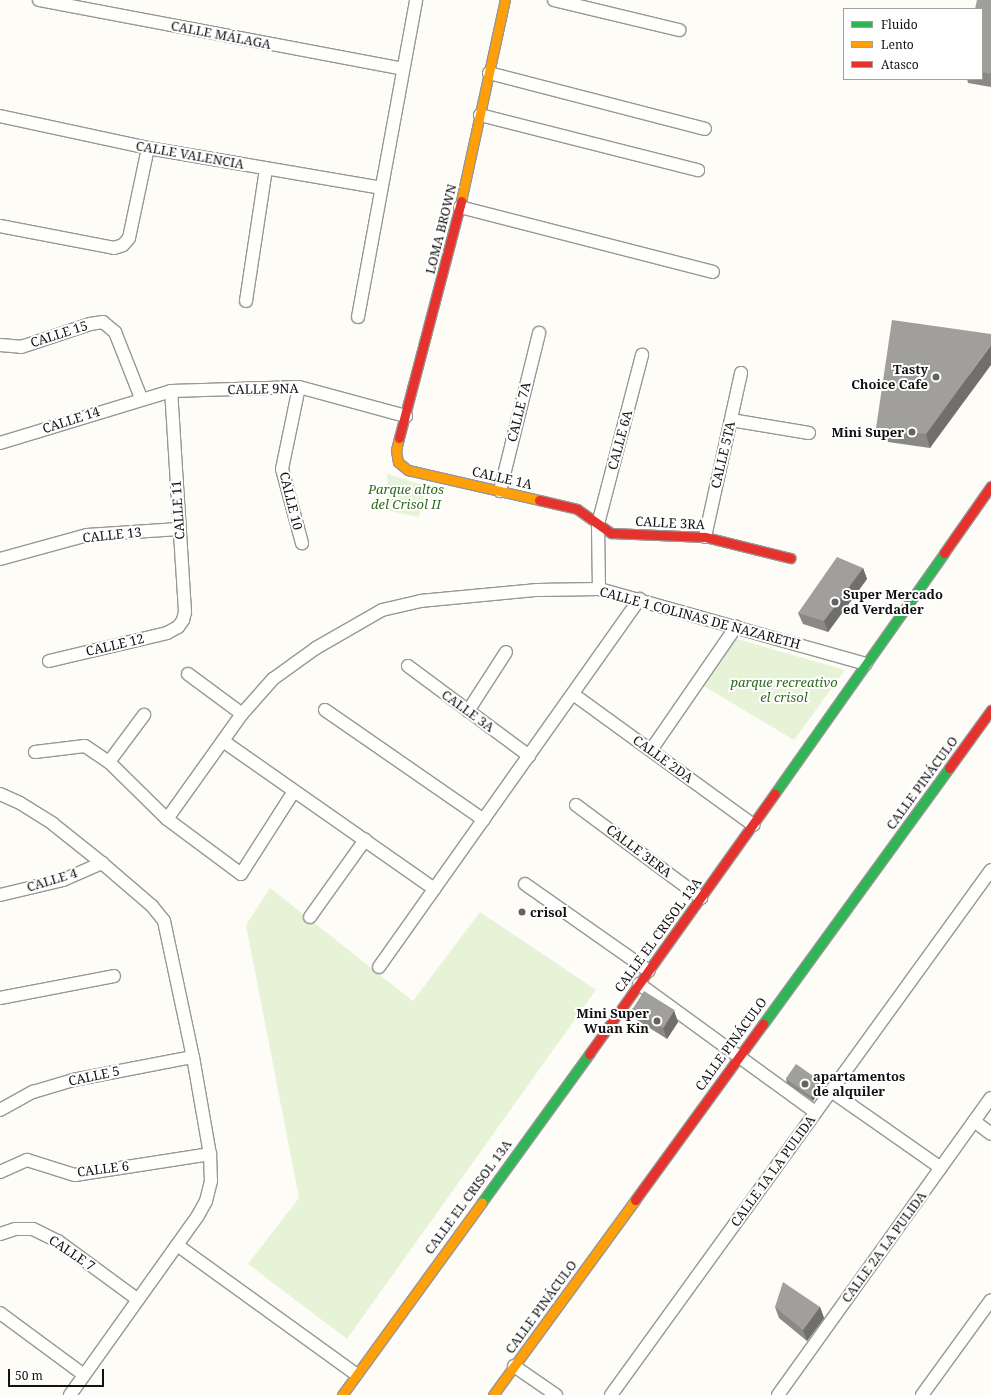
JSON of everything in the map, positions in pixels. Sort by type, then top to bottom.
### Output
[{"type":"street","name":"CALLE MÁLAGA","points":[[39,0],[403,69]]},
{"type":"street","points":[[358,317],[416,0]]},
{"type":"street","name":"LOMA BROWN","points":[[398,462],[396,450],[460,207],[505,0]]},
{"type":"street","points":[[554,0],[679,30]]},
{"type":"street","points":[[489,73],[705,130]]},
{"type":"street","points":[[480,115],[698,170]]},
{"type":"street","name":"CALLE VALENCIA","points":[[0,116],[148,148],[381,188]]},
{"type":"street","points":[[0,226],[119,248],[129,238],[148,148]]},
{"type":"street","points":[[246,301],[266,169]]},
{"type":"street","points":[[460,207],[713,272]]},
{"type":"street","name":"CALLE 15","points":[[0,345],[21,347],[90,324],[103,322],[115,332],[141,398]]},
{"type":"street","name":"CALLE 7A","points":[[500,491],[539,333]]},
{"type":"street","name":"CALLE 6A","points":[[599,590],[598,524],[642,355]]},
{"type":"street","name":"CALLE 5TA","points":[[705,537],[741,373]]},
{"type":"street","name":"CALLE 9NA","points":[[141,398],[171,391],[299,387],[406,416]]},
{"type":"street","name":"CALLE 10","points":[[299,387],[282,468],[302,543]]},
{"type":"street","name":"CALLE 11","points":[[171,391],[185,612],[178,627]]},
{"type":"street","name":"CALLE 14","points":[[0,443],[141,398]]},
{"type":"street","points":[[731,420],[809,433]]},
{"type":"street","name":"CALLE 1A","points":[[398,462],[408,470],[577,509],[598,524]]},
{"type":"street","name":"CALLE EL CRISOL 13A","points":[[342,1395],[649,971],[990,490]]},
{"type":"street","name":"CALLE 3RA","points":[[598,524],[611,533],[705,537],[790,558]]},
{"type":"street","name":"CALLE 13","points":[[0,559],[87,535],[179,529]]},
{"type":"street","name":"CALLE 1 COLINAS DE NAZARETH","points":[[167,819],[242,714],[272,679],[316,648],[382,610],[420,601],[537,590],[599,590],[640,599],[866,664]]},
{"type":"street","points":[[379,967],[640,599]]},
{"type":"street","name":"CALLE 12","points":[[49,661],[166,633],[178,627]]},
{"type":"street","points":[[651,750],[736,627]]},
{"type":"street","points":[[468,711],[506,652]]},
{"type":"street","name":"CALLE 3A","points":[[408,666],[529,756]]},
{"type":"street","points":[[188,674],[242,714]]},
{"type":"street","name":"CALLE 2DA","points":[[573,694],[753,825]]},
{"type":"street","points":[[325,710],[484,820]]},
{"type":"street","name":"CALLE PINÁCULO","points":[[493,1395],[991,710]]},
{"type":"street","points":[[108,762],[144,715]]},
{"type":"street","points":[[223,741],[434,889]]},
{"type":"street","points":[[35,752],[85,746],[108,762],[167,819],[241,874],[294,790]]},
{"type":"street","points":[[0,794],[20,803],[53,824],[102,863],[152,906],[164,921],[193,1057],[210,1154],[211,1181],[206,1201],[177,1245],[137,1299],[70,1395]]},
{"type":"street","name":"CALLE 3ERA","points":[[576,805],[701,898]]},
{"type":"street","points":[[310,917],[365,840]]},
{"type":"street","name":"CALLE 4","points":[[0,895],[63,880],[102,863]]},
{"type":"street","name":"CALLE 1A LA PULIDA","points":[[611,1395],[991,870]]},
{"type":"street","points":[[525,884],[649,971]]},
{"type":"street","points":[[0,998],[114,976]]},
{"type":"street","points":[[639,984],[815,1112]]},
{"type":"street","name":"CALLE 5","points":[[0,1110],[33,1092],[73,1080],[193,1057]]},
{"type":"street","points":[[831,1091],[941,1168]]},
{"type":"street","name":"CALLE 2A LA PULIDA","points":[[778,1395],[991,1098]]},
{"type":"street","points":[[974,1121],[991,1134]]},
{"type":"street","name":"CALLE 6","points":[[0,1172],[27,1160],[75,1175],[210,1154]]},
{"type":"street","name":"CALLE 7","points":[[0,1234],[15,1229],[33,1230],[58,1241],[137,1299]]},
{"type":"street","points":[[177,1245],[356,1374]]},
{"type":"street","points":[[922,1395],[991,1300]]},
{"type":"street","points":[[0,1313],[84,1375]]},
{"type":"street","points":[[514,1366],[556,1395]]},
{"type":"green space","name":"Parque altos del Crisol II","points":[[387,474],[426,486],[419,517],[390,511]]},
{"type":"green space","name":"parque recreativo el crisol","points":[[737,639],[845,670],[794,740],[702,685]]},
{"type":"green space","points":[[270,888],[413,1001],[480,912],[596,990],[347,1339],[248,1264],[299,1198],[246,925]]},
{"type":"building","points":[[977,0],[991,0],[991,74],[983,72],[983,8],[975,8]]},
{"type":"building","points":[[892,320],[991,334],[991,345],[926,434],[876,428]]},
{"type":"building","points":[[837,557],[863,568],[824,621],[798,613]]},
{"type":"building","points":[[644,991],[675,1010],[663,1028],[633,1009]]},
{"type":"building","name":"apartamentos de alquiler","points":[[796,1064],[822,1082],[812,1097],[786,1079]]},
{"type":"building","points":[[783,1282],[820,1307],[803,1330],[775,1307]]},
{"type":"traffic: fast","points":[[775,793],[944,553]]},
{"type":"traffic: fast","points":[[763,1024],[949,768]]},
{"type":"traffic: fast","points":[[482,1202],[589,1054]]},
{"type":"traffic: slow","points":[[461,201],[505,0]]},
{"type":"traffic: slow","points":[[399,438],[396,450],[398,462],[408,470],[539,500]]},
{"type":"traffic: slow","points":[[493,1395],[635,1200]]},
{"type":"traffic: slow","points":[[342,1395],[482,1202]]},
{"type":"traffic: jam","points":[[399,438],[461,201]]},
{"type":"traffic: jam","points":[[944,553],[991,486]]},
{"type":"traffic: jam","points":[[539,500],[577,509],[611,533],[705,537],[790,558]]},
{"type":"traffic: jam","points":[[949,768],[991,710]]},
{"type":"traffic: jam","points":[[589,1054],[775,793]]},
{"type":"traffic: jam","points":[[635,1200],[763,1024]]},
{"type":"place","name":"Tasty Choice Cafe","points":[[936,377]]},
{"type":"place","name":"Mini Super","points":[[912,432]]},
{"type":"place","name":"Super Mercado ed Verdader","points":[[835,602]]},
{"type":"place","name":"crisol","points":[[522,912]]},
{"type":"place","name":"Mini Super Wuan Kin","points":[[657,1021]]},
{"type":"place","name":"apartamentos de alquiler","points":[[805,1084]]}]
